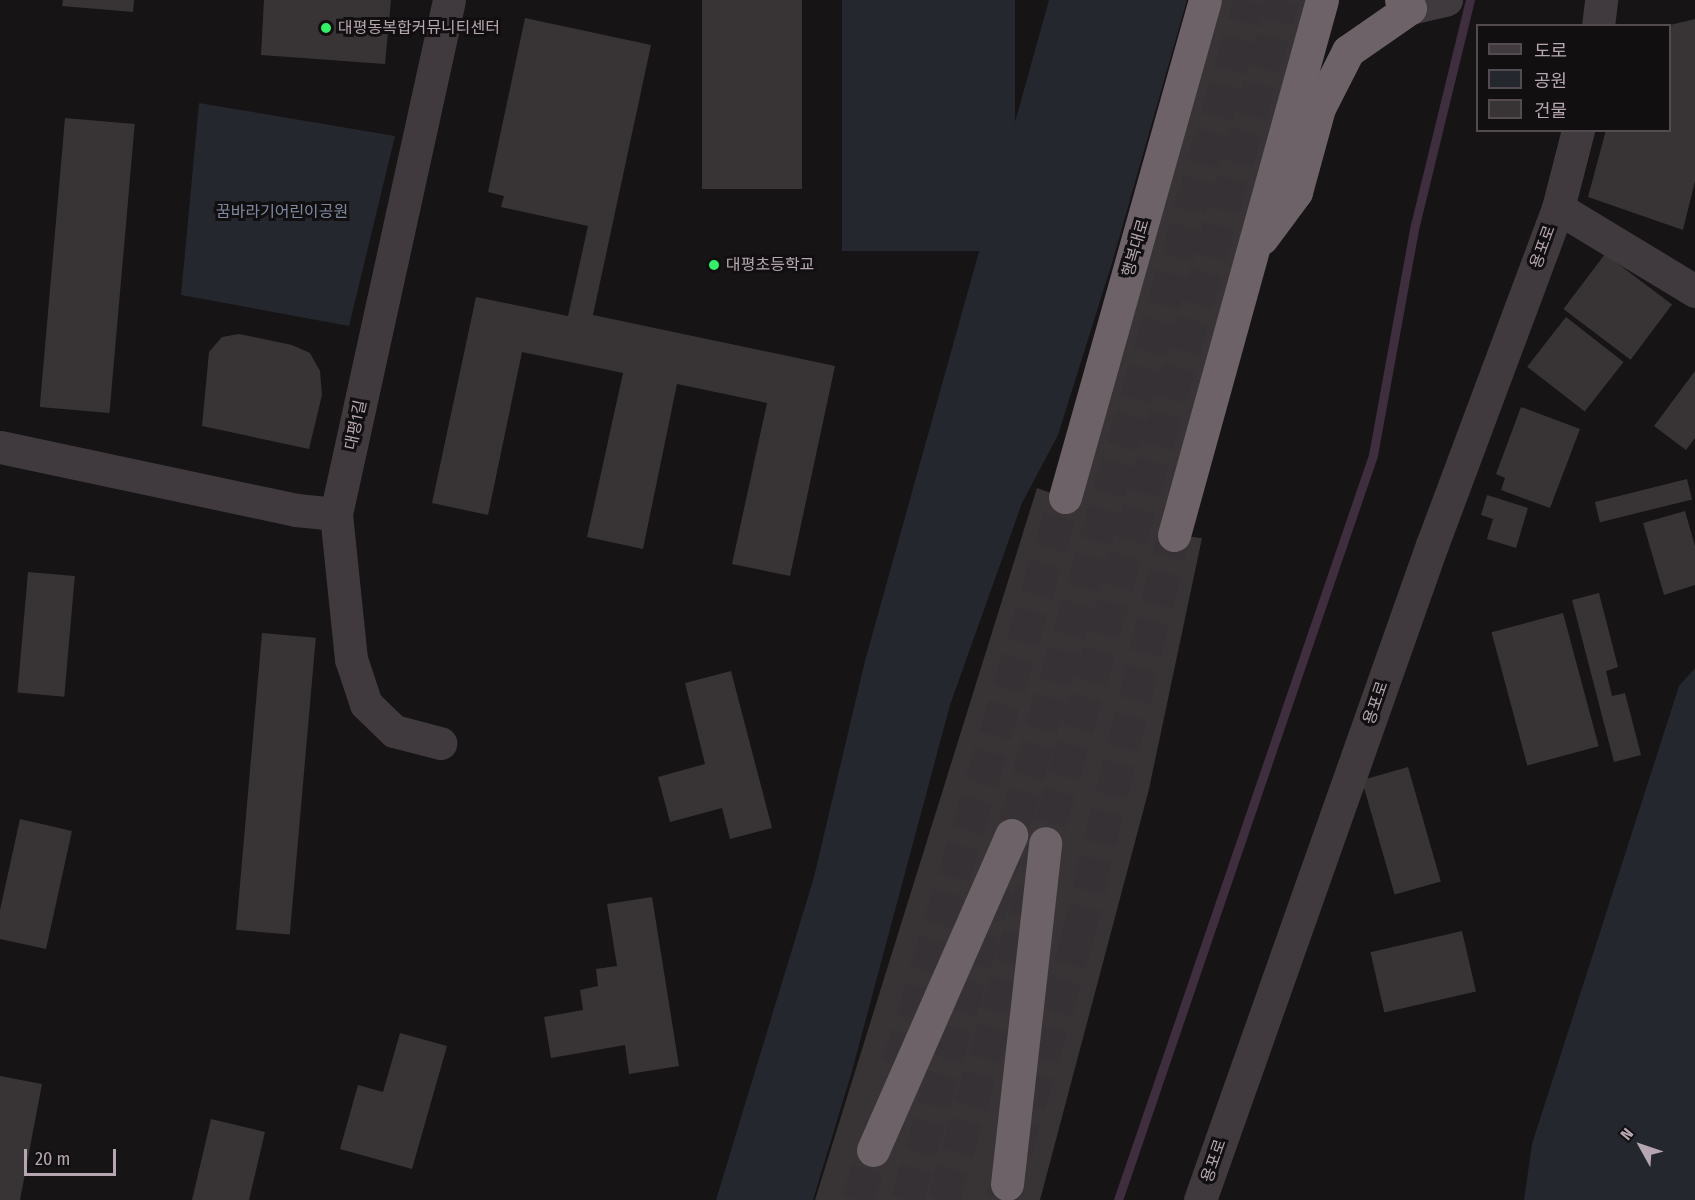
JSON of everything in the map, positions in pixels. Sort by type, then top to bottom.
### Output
[{"type":"highway","name":"행복대로","points":[[1065,497],[1205,0]]},
{"type":"highway","points":[[1174,535],[1248,256],[1322,0]]},
{"type":"highway","points":[[1248,256],[1296,192],[1319,108],[1348,51],[1405,4]]},
{"type":"highway","points":[[873,1150],[1011,835]]},
{"type":"highway","points":[[1007,1184],[1045,843]]},
{"type":"street","name":"대평1길","points":[[440,743],[394,731],[366,704],[351,659],[336,514],[449,0]]},
{"type":"street","points":[[1405,4],[1446,0]]},
{"type":"street","points":[[1598,24],[1601,0]]},
{"type":"street","name":"용포로","points":[[1200,1200],[1432,545],[1558,208],[1577,132]]},
{"type":"street","name":"용포로","points":[[1558,208],[1695,291]]},
{"type":"street","points":[[0,447],[296,510],[336,514]]},
{"type":"green space","points":[[842,0],[1015,0],[1015,251],[842,251]]},
{"type":"green space","points":[[1049,0],[1187,0],[1112,263],[1058,435],[1022,503],[950,705],[852,1071],[813,1200],[716,1200],[814,877],[865,661]]},
{"type":"green space","name":"꿈바라기어린이공원","points":[[199,103],[395,136],[349,326],[181,295]]},
{"type":"green space","points":[[1695,668],[1695,1200],[1524,1200],[1532,1144],[1679,686]]},
{"type":"building","points":[[63,0],[134,0],[133,12],[62,6]]},
{"type":"building","name":"대평동복합커뮤니티센터","points":[[264,0],[391,0],[385,64],[261,55]]},
{"type":"building","points":[[702,0],[802,0],[802,189],[702,189]]},
{"type":"building","points":[[1222,0],[1308,0],[1174,535],[1202,538],[1149,789],[1040,1200],[815,1200],[1037,488],[1078,503]]},
{"type":"building","points":[[525,18],[651,45],[593,315],[835,366],[790,576],[732,564],[767,403],[677,384],[643,549],[587,537],[623,373],[522,352],[488,515],[432,503],[476,297],[568,316],[588,226],[501,207],[504,196],[488,192]]},
{"type":"building","points":[[1695,19],[1695,181],[1683,230],[1588,197],[1605,132],[1671,132],[1671,25]]},
{"type":"building","points":[[65,118],[135,124],[109,413],[40,407]]},
{"type":"building","points":[[1605,254],[1672,305],[1631,360],[1563,309]]},
{"type":"building","points":[[1566,317],[1624,362],[1585,412],[1527,367]]},
{"type":"building","points":[[239,334],[292,345],[310,353],[320,371],[322,395],[309,449],[202,426],[209,352],[222,337]]},
{"type":"building","points":[[1695,371],[1695,438],[1686,450],[1654,426]]},
{"type":"building","points":[[1521,407],[1580,429],[1550,508],[1501,490],[1505,478],[1496,474]]},
{"type":"building","points":[[1687,479],[1692,499],[1600,522],[1595,502]]},
{"type":"building","points":[[1487,495],[1528,508],[1516,548],[1487,539],[1493,519],[1481,515]]},
{"type":"building","points":[[1685,511],[1695,546],[1695,585],[1664,595],[1643,523]]},
{"type":"building","points":[[28,572],[75,576],[64,697],[17,693]]},
{"type":"building","points":[[1599,593],[1618,667],[1606,671],[1612,696],[1625,693],[1641,755],[1614,762],[1572,600]]},
{"type":"building","points":[[1563,613],[1599,746],[1527,765],[1492,632]]},
{"type":"building","points":[[262,633],[316,638],[290,935],[236,930]]},
{"type":"building","points":[[731,671],[772,828],[730,839],[722,808],[670,822],[658,777],[705,764],[685,683]]},
{"type":"building","points":[[1408,767],[1441,881],[1395,895],[1362,780]]},
{"type":"building","points":[[20,819],[72,831],[46,949],[0,939],[0,910]]},
{"type":"building","points":[[652,897],[679,1066],[629,1074],[625,1045],[551,1058],[544,1017],[583,1010],[580,990],[598,986],[596,969],[617,966],[607,904]]},
{"type":"building","points":[[1462,931],[1476,991],[1384,1013],[1370,952]]},
{"type":"building","points":[[400,1033],[447,1046],[412,1169],[340,1149],[358,1085],[383,1092]]},
{"type":"building","points":[[0,1076],[42,1084],[20,1200],[0,1200]]},
{"type":"building","points":[[211,1119],[265,1132],[249,1200],[192,1200]]},
{"type":"waterway","points":[[1118,1200],[1373,455],[1415,225],[1470,0]]},
{"type":"tunnel","points":[[907,1200],[1250,0]]},
{"type":"tunnel","points":[[944,1200],[1283,0]]},
{"type":"tunnel","points":[[898,1065],[1065,497]]},
{"type":"tunnel","points":[[1002,1200],[1077,938],[1174,535]]},
{"type":"tunnel","points":[[858,1200],[881,1123]]},
{"type":"place","name":"대평동복합커뮤니티센터","points":[[326,28]]},
{"type":"place","name":"대평초등학교","points":[[714,265]]}]
